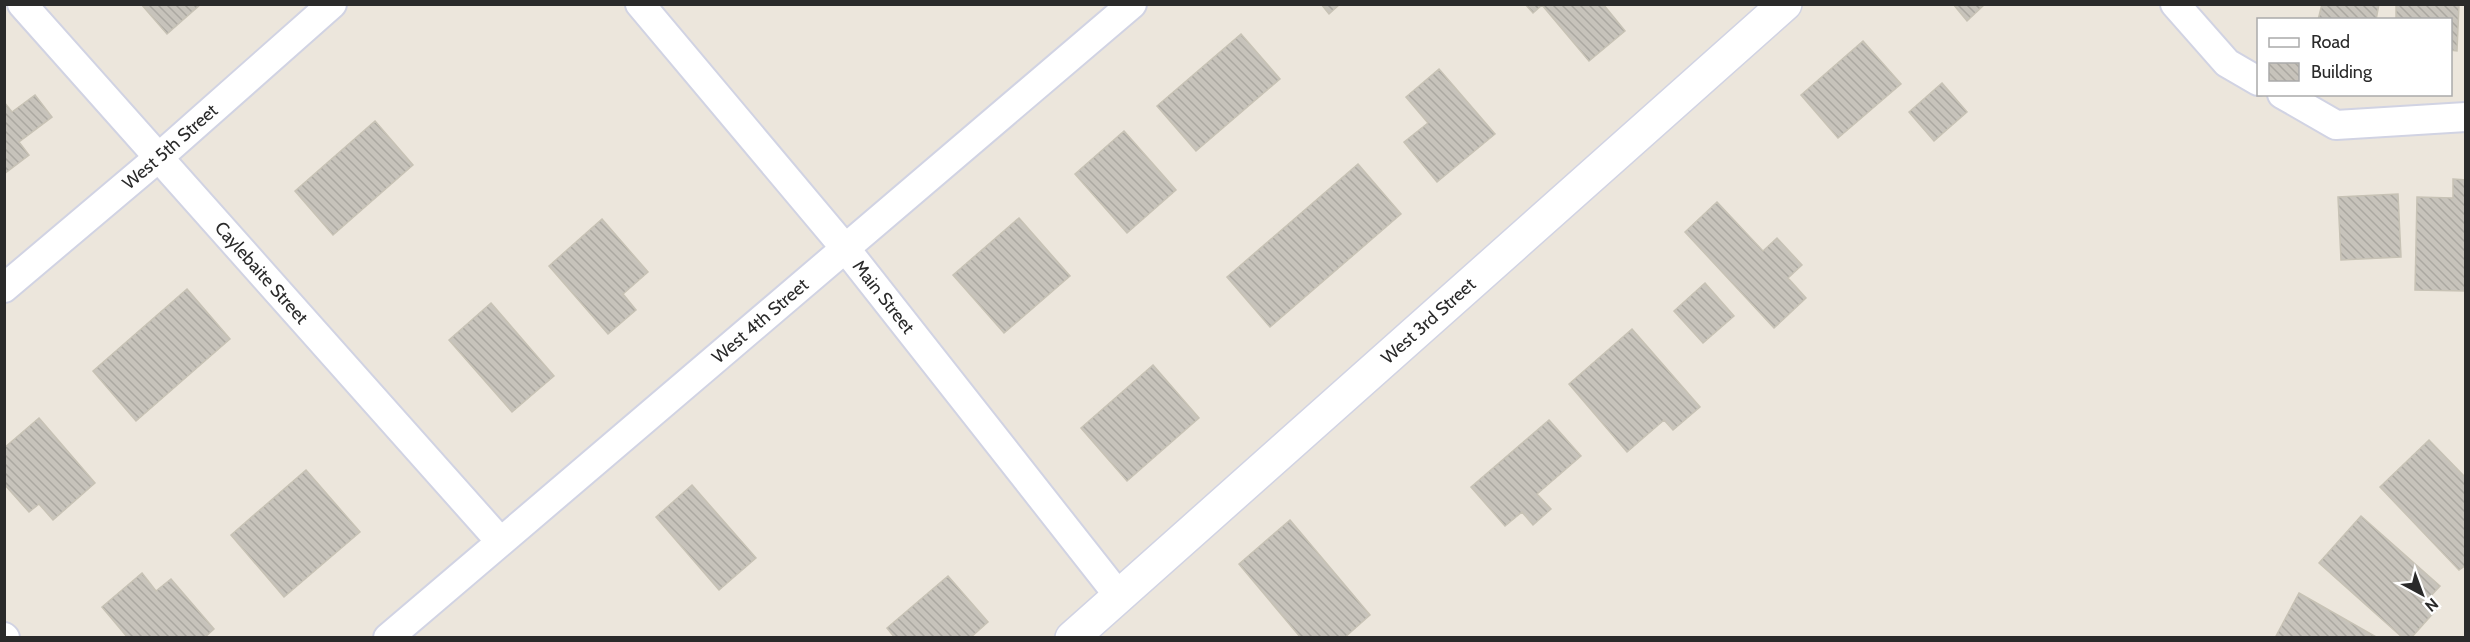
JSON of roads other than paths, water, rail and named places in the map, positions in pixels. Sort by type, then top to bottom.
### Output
[{"type":"street","name":"Caylebaite Street","points":[[22,4],[500,541]]},
{"type":"street","name":"West 5th Street","points":[[4,288],[158,158],[332,4]]},
{"type":"street","name":"Main Street","points":[[640,4],[845,248],[1119,596]]},
{"type":"street","name":"West 4th Street","points":[[388,638],[1132,4]]},
{"type":"street","name":"West 3rd Street","points":[[1072,638],[1785,4]]},
{"type":"street","points":[[2175,4],[2227,63],[2257,80]]},
{"type":"street","points":[[2285,96],[2336,125],[2466,117]]}]
